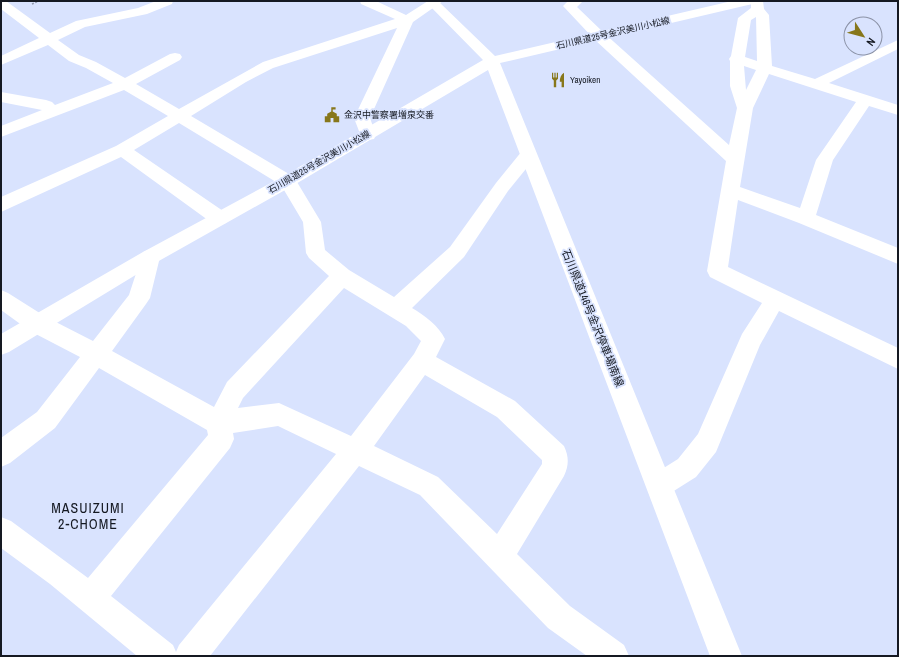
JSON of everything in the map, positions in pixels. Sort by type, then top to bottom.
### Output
[{"type":"street","points":[[1,60],[81,24],[142,11],[167,1]]},
{"type":"street","points":[[366,1],[406,20]]},
{"type":"street","points":[[577,1],[569,6],[599,36],[735,160]]},
{"type":"street","points":[[1,205],[122,150],[241,79],[268,65],[406,20],[434,2]]},
{"type":"street","name":"石川県道146号金沢停車場南線","points":[[434,2],[492,61],[726,656]]},
{"type":"street","points":[[1,4],[74,58],[125,84],[181,116],[288,181],[312,222],[316,253],[342,276],[414,320],[434,339],[422,362],[201,652]]},
{"type":"street","points":[[745,108],[738,95],[736,59],[745,18],[754,4],[762,14],[764,67],[745,108],[717,271],[898,359]]},
{"type":"street","name":"石川県道25号金沢美川小松線","points":[[1,345],[150,257],[368,135],[492,61],[599,36],[754,4]]},
{"type":"street","points":[[368,135],[362,118],[406,20]]},
{"type":"street","points":[[818,83],[898,44]]},
{"type":"street","points":[[1,132],[125,84],[175,57]]},
{"type":"street","points":[[736,59],[818,83],[898,110]]},
{"type":"street","points":[[1,97],[46,105],[52,111]]},
{"type":"street","points":[[806,218],[825,160],[866,99]]},
{"type":"street","points":[[122,150],[219,218]]},
{"type":"street","points":[[396,309],[457,252],[502,187],[528,155]]},
{"type":"street","points":[[730,190],[806,218],[898,256]]},
{"type":"street","points":[[1,454],[46,420],[139,298],[150,257]]},
{"type":"street","points":[[90,598],[221,439],[219,423],[235,390],[342,276]]},
{"type":"street","points":[[1,299],[38,324],[96,354],[219,423],[279,414],[354,452],[429,486],[559,617],[613,656]]},
{"type":"street","points":[[660,485],[687,468],[707,443],[750,341],[775,300]]},
{"type":"street","points":[[422,362],[506,409],[555,455],[555,467],[499,557]]},
{"type":"street","points":[[1,531],[60,574],[162,656]]},
{"type":"place","name":"Yayoiken","points":[[558,80]]},
{"type":"place","name":"金沢中警察署増泉交番","points":[[332,115]]},
{"type":"district","name":"MASUIZUMI 2-CHOME","points":[[88,516]]}]
